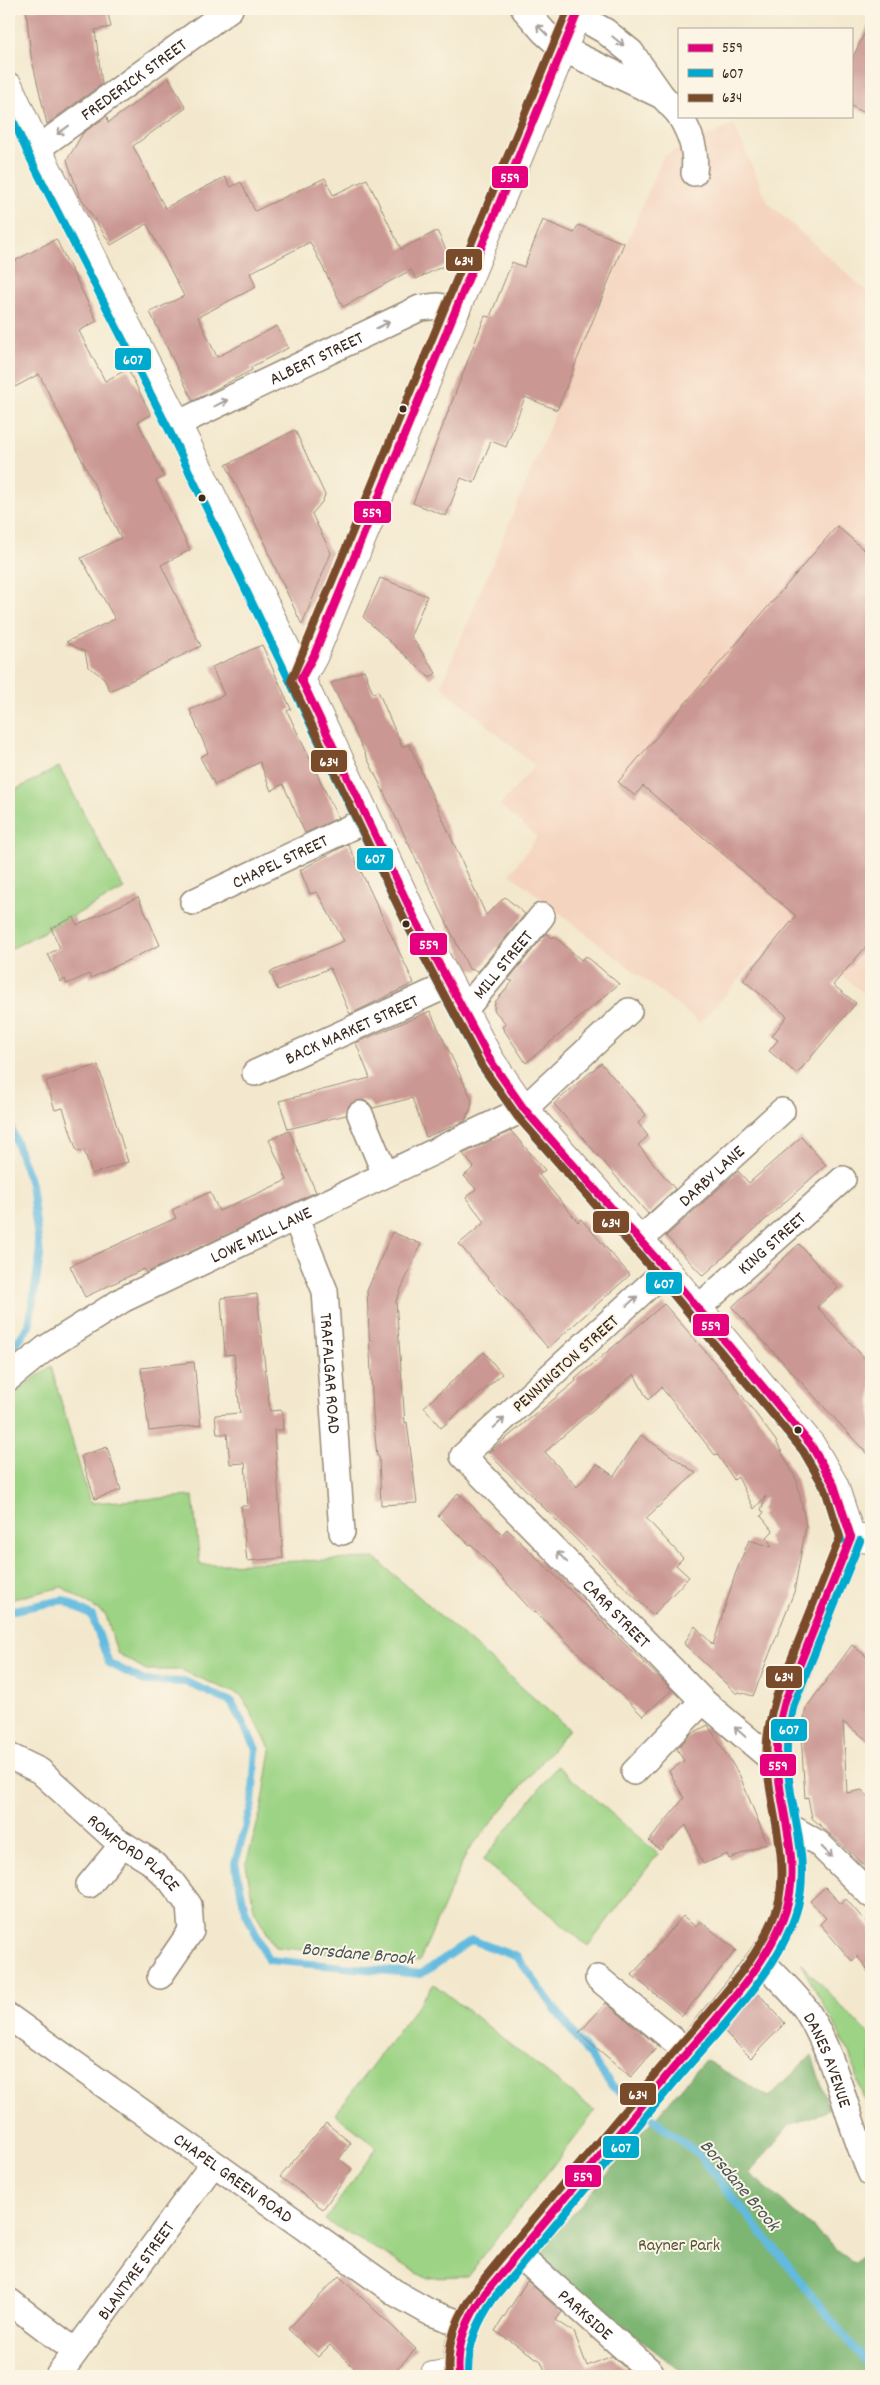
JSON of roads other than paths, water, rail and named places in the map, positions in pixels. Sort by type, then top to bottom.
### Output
[{"type":"main road","points":[[301,679],[314,655],[578,12]]},
{"type":"main road","points":[[9,87],[36,149],[177,424],[448,985],[490,1060],[524,1109],[666,1270],[816,1452],[861,1538],[785,1700],[777,1740],[777,1764],[788,1825],[791,1875],[789,1898],[783,1920],[760,1960],[688,2052],[486,2292],[465,2325],[450,2375]]},
{"type":"street","name":"FREDERICK STREET","points":[[36,149],[230,9]]},
{"type":"street","points":[[524,9],[544,32],[563,49],[662,96]]},
{"type":"street","points":[[578,12],[631,52],[662,96],[678,114]]},
{"type":"street","points":[[681,118],[687,128],[696,155],[694,173]]},
{"type":"street","name":"ALBERT STREET","points":[[177,424],[420,308],[438,306],[457,310]]},
{"type":"street","name":"CHAPEL STREET","points":[[194,902],[368,819]]},
{"type":"street","name":"MILL STREET","points":[[463,1012],[542,916]]},
{"type":"street","name":"BACK MARKET STREET","points":[[255,1074],[448,985]]},
{"type":"street","name":"LOWE MILL LANE","points":[[9,1378],[46,1348],[124,1300],[524,1109],[629,1011]]},
{"type":"street","name":"DARBY LANE","points":[[640,1240],[782,1111]]},
{"type":"street","points":[[360,1114],[385,1174]]},
{"type":"street","name":"KING STREET","points":[[698,1308],[843,1179]]},
{"type":"street","name":"TRAFALGAR ROAD","points":[[296,1219],[325,1291],[342,1532]]},
{"type":"street","name":"PENNINGTON STREET","points":[[463,1456],[666,1270]]},
{"type":"street","name":"CARR STREET","points":[[463,1456],[703,1701],[777,1764]]},
{"type":"street","points":[[634,1772],[703,1701]]},
{"type":"street","name":"ROMFORD PLACE","points":[[9,1756],[40,1771],[123,1844],[150,1861],[172,1881],[189,1904],[191,1931],[160,1976]]},
{"type":"street","points":[[788,1825],[818,1843],[871,1895]]},
{"type":"street","points":[[89,1885],[123,1844]]},
{"type":"street","name":"DANES AVENUE","points":[[760,1960],[805,2009],[821,2036],[871,2174]]},
{"type":"street","points":[[598,1978],[688,2052]]},
{"type":"street","name":"CHAPEL GREEN ROAD","points":[[9,2019],[397,2294],[429,2312],[465,2325]]},
{"type":"street","name":"BLANTYRE STREET","points":[[58,2376],[213,2164]]},
{"type":"street","name":"PARKSIDE","points":[[518,2253],[650,2371],[653,2376]]},
{"type":"street","points":[[9,2301],[75,2351]]},
{"type":"waterway","name":"Borsdane Brook","points":[[9,1122],[31,1184],[40,1256],[29,1326],[9,1353]]},
{"type":"waterway","name":"Borsdane Brook","points":[[9,1611],[63,1600],[92,1616],[109,1663],[144,1681],[186,1682],[231,1702],[256,1749],[252,1804],[235,1863],[245,1910],[268,1960],[421,1974],[472,1940],[517,1957],[612,2086],[699,2155],[871,2369]]},
{"type":"park label","name":"Rayner Park","points":[[679,2244]]}]
